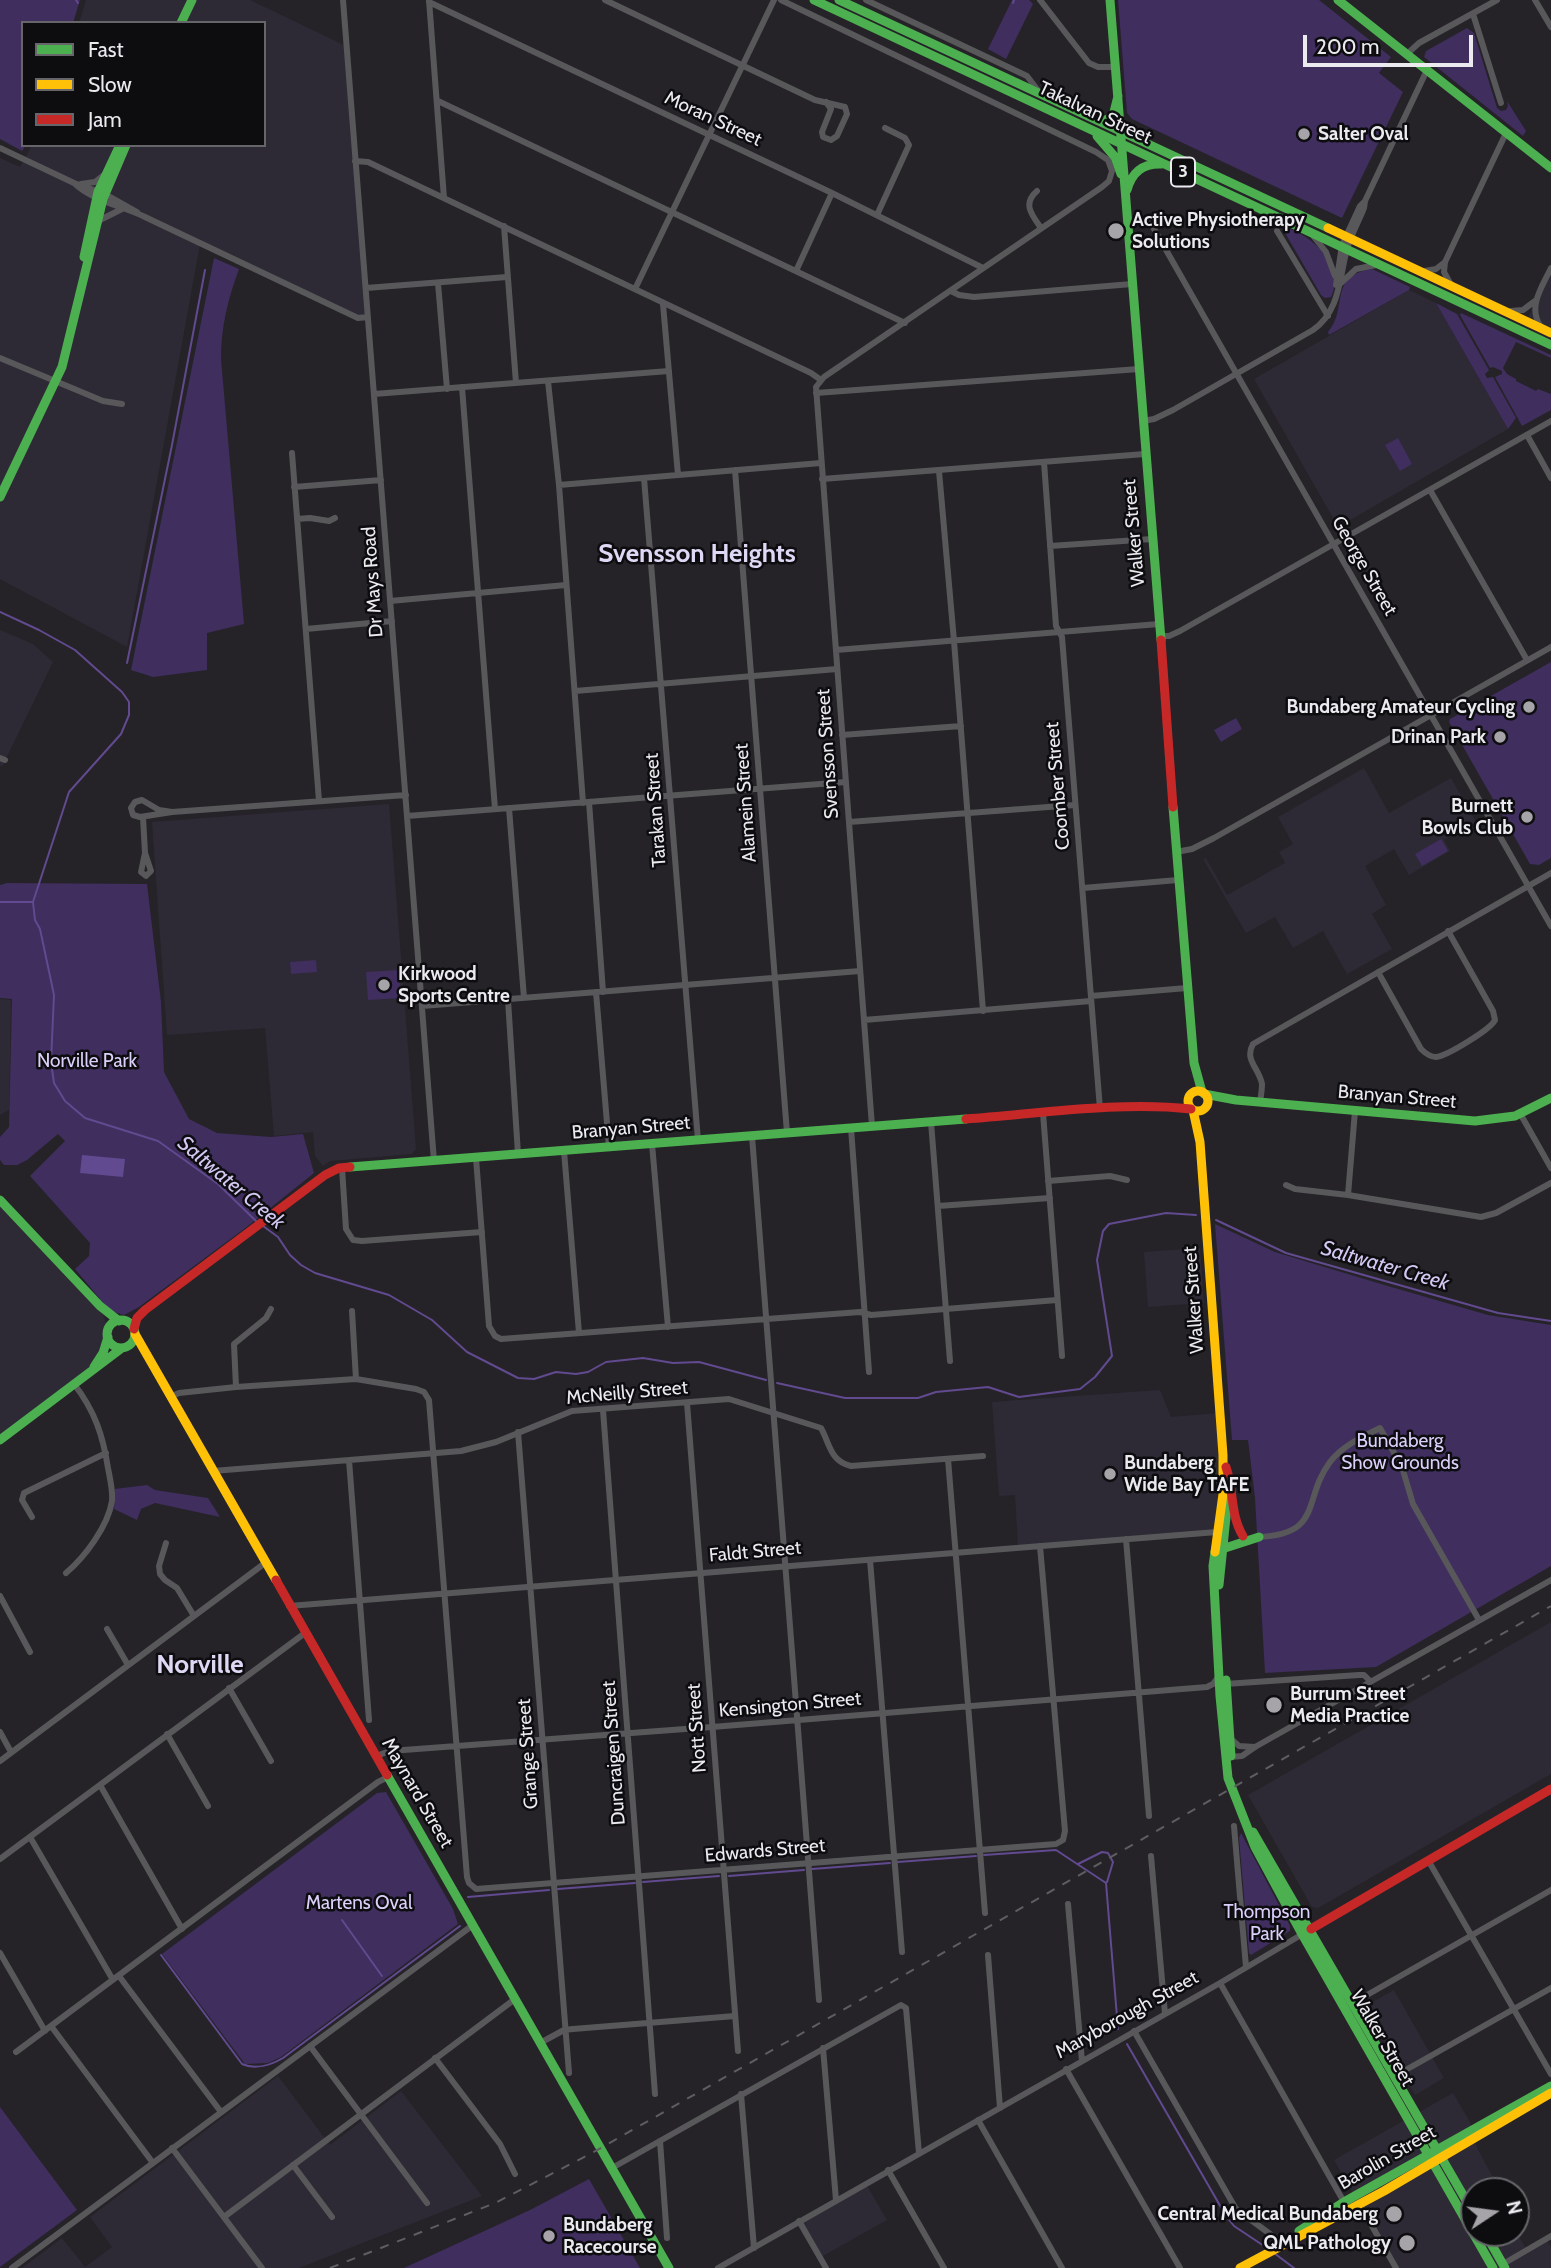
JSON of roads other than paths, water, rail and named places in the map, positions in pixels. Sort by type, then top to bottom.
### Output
[{"type":"main road","points":[[182,21],[192,0]]},
{"type":"main road","name":"Takalvan Street","points":[[814,0],[1092,125],[1122,132],[1547,331]]},
{"type":"main road","name":"Takalvan Street","points":[[839,0],[1043,97],[1123,145],[1551,345]]},
{"type":"main road","name":"Walker Street","points":[[1110,0],[1187,988],[1194,1063],[1203,1093]]},
{"type":"main road","points":[[1338,0],[1551,168]]},
{"type":"main road","points":[[1118,96],[1113,116],[1092,125],[1115,157],[1125,189]]},
{"type":"main road","points":[[0,497],[62,367],[79,289],[78,280],[101,196],[119,147]]},
{"type":"main road","points":[[108,177],[125,147]]},
{"type":"main road","points":[[1126,208],[1128,184],[1135,173],[1152,164],[1167,165]]},
{"type":"main road","points":[[79,289],[84,282],[101,196]]},
{"type":"main road","name":"Walker Street","points":[[1190,1096],[1194,1063]]},
{"type":"main road","points":[[1196,1092],[1203,1093],[1207,1099],[1206,1107],[1199,1111],[1192,1110],[1188,1103],[1190,1096],[1196,1092]]},
{"type":"main road","name":"Branyan Street","points":[[1203,1093],[1236,1100],[1475,1121],[1503,1120],[1521,1115],[1551,1098]]},
{"type":"main road","name":"Branyan Street","points":[[1166,1106],[1190,1096]]},
{"type":"main road","name":"Branyan Street","points":[[1206,1107],[1236,1100]]},
{"type":"main road","name":"Branyan Street","points":[[134,1331],[137,1318],[145,1310],[330,1172],[342,1168],[1100,1109],[1166,1106],[1192,1110]]},
{"type":"main road","name":"Walker Street","points":[[1200,1142],[1206,1107]]},
{"type":"main road","name":"Walker Street","points":[[1192,1110],[1200,1142],[1223,1455],[1219,1589],[1222,1689],[1230,1737],[1228,1756]]},
{"type":"main road","points":[[0,1200],[101,1317],[111,1344],[124,1348]]},
{"type":"main road","points":[[0,1440],[133,1342],[134,1331],[129,1323],[104,1312],[83,1287],[68,1276]]},
{"type":"main road","name":"Branyan Street","points":[[120,1320],[145,1310]]},
{"type":"main road","points":[[91,1371],[103,1353],[112,1324],[120,1320]]},
{"type":"main road","name":"Maynard Street","points":[[134,1331],[669,2268]]},
{"type":"main road","name":"Maynard Street","points":[[124,1348],[138,1352],[152,1364]]},
{"type":"main road","name":"Walker Street","points":[[1223,1455],[1229,1504],[1213,1566],[1228,1778],[1255,1847],[1302,1934],[1436,2156],[1499,2267]]},
{"type":"main road","points":[[1226,1467],[1232,1483],[1235,1524],[1244,1536]]},
{"type":"main road","points":[[1222,1549],[1259,1537]]},
{"type":"main road","name":"Maryborough Street","points":[[1311,1929],[1551,1789]]},
{"type":"main road","name":"Walker Street","points":[[1246,1823],[1261,1843],[1311,1929],[1395,2076],[1436,2156],[1460,2193]]},
{"type":"main road","name":"Barolin Street","points":[[1273,2248],[1360,2205],[1551,2086]]},
{"type":"main road","name":"Barolin Street","points":[[1244,2267],[1344,2202],[1436,2156],[1551,2093]]},
{"type":"main road","points":[[1319,2219],[1346,2206],[1360,2205]]},
{"type":"main road","name":"Maynard Street","points":[[652,2239],[662,2268]]},
{"type":"main road","points":[[1489,2247],[1499,2267]]},
{"type":"street","name":"Dr Mays Road","points":[[343,0],[434,1161]]},
{"type":"street","points":[[605,0],[815,100],[839,104],[846,108],[848,113],[837,136],[831,140],[823,137],[822,132],[831,110],[830,104],[826,102]]},
{"type":"street","points":[[635,289],[774,0]]},
{"type":"street","name":"Takalvan Street","points":[[781,0],[1108,160],[1111,177],[1106,184],[1041,229]]},
{"type":"street","name":"Takalvan Street","points":[[866,0],[1027,76],[1043,97]]},
{"type":"street","points":[[1040,0],[1089,64],[1116,67]]},
{"type":"street","points":[[1407,54],[1419,43],[1497,0]]},
{"type":"street","points":[[1535,0],[1551,27]]},
{"type":"street","points":[[429,1],[444,198]]},
{"type":"street","name":"Moran Street","points":[[429,1],[983,268]]},
{"type":"street","points":[[1472,14],[1502,103]]},
{"type":"street","points":[[863,39],[882,32]]},
{"type":"street","points":[[1143,421],[1166,414],[1313,330],[1328,316],[1336,298],[1344,246],[1360,206],[1365,201],[1427,70]]},
{"type":"street","points":[[438,100],[905,323]]},
{"type":"street","points":[[877,215],[909,147],[907,140],[885,128]]},
{"type":"street","points":[[1422,271],[1436,269],[1445,262],[1506,133]]},
{"type":"street","points":[[0,148],[76,183],[108,177],[111,192],[118,201]]},
{"type":"street","points":[[355,161],[368,162],[821,380],[1041,229],[1028,208],[1037,191]]},
{"type":"street","points":[[76,183],[79,189],[118,201],[138,214]]},
{"type":"street","points":[[796,271],[832,193]]},
{"type":"street","points":[[101,196],[358,318],[368,317]]},
{"type":"street","points":[[98,222],[118,209],[124,209]]},
{"type":"street","name":"George Street","points":[[1149,220],[1551,926]]},
{"type":"street","points":[[504,226],[516,383]]},
{"type":"street","points":[[1304,228],[1326,252],[1334,270],[1337,288]]},
{"type":"street","points":[[1277,231],[1328,316]]},
{"type":"street","points":[[1445,262],[1446,277],[1452,286]]},
{"type":"street","points":[[1337,288],[1360,267],[1388,267]]},
{"type":"street","points":[[1547,331],[1535,315],[1536,299],[1551,268]]},
{"type":"street","points":[[366,288],[507,277]]},
{"type":"street","points":[[438,284],[447,389]]},
{"type":"street","points":[[951,291],[974,297],[1132,284]]},
{"type":"street","points":[[1503,310],[1523,310],[1536,299]]},
{"type":"street","points":[[663,304],[678,475]]},
{"type":"street","points":[[0,358],[103,401],[122,404]]},
{"type":"street","points":[[816,393],[1139,369]]},
{"type":"street","points":[[374,394],[669,371]]},
{"type":"street","name":"Svensson Street","points":[[821,380],[816,393],[872,1126]]},
{"type":"street","points":[[548,381],[586,802],[609,1147]]},
{"type":"street","points":[[462,387],[495,809]]},
{"type":"street","points":[[1160,636],[1180,631],[1551,421]]},
{"type":"street","points":[[1527,435],[1551,478]]},
{"type":"street","points":[[292,453],[319,801]]},
{"type":"street","points":[[822,479],[1145,454]]},
{"type":"street","name":"Coomber Street","points":[[1044,462],[1056,626],[1062,637],[1100,1109]]},
{"type":"street","points":[[559,485],[821,463]]},
{"type":"street","name":"Alamein Street","points":[[735,470],[787,1133]]},
{"type":"street","points":[[939,471],[983,1011]]},
{"type":"street","name":"Tarakan Street","points":[[644,478],[698,1140]]},
{"type":"street","points":[[294,487],[381,480]]},
{"type":"street","points":[[1430,490],[1527,660]]},
{"type":"street","points":[[297,519],[310,518],[329,522],[335,518]]},
{"type":"street","points":[[1050,546],[1152,539]]},
{"type":"street","points":[[390,601],[566,585]]},
{"type":"street","points":[[306,629],[392,621]]},
{"type":"street","points":[[836,650],[1159,624]]},
{"type":"street","points":[[1176,852],[1192,849],[1214,838],[1551,647]]},
{"type":"street","points":[[575,691],[837,669]]},
{"type":"street","points":[[842,735],[961,726]]},
{"type":"street","points":[[407,816],[846,782]]},
{"type":"street","points":[[172,812],[159,810],[147,801],[137,801],[132,806],[135,817],[143,817],[172,812],[406,795]]},
{"type":"street","points":[[849,822],[1075,805]]},
{"type":"street","points":[[509,808],[524,998]]},
{"type":"street","points":[[143,817],[145,853]]},
{"type":"street","points":[[1260,1102],[1261,1080],[1250,1059],[1249,1051],[1253,1044],[1551,873]]},
{"type":"street","points":[[1083,888],[1178,880]]},
{"type":"street","points":[[1378,972],[1426,1054],[1434,1057],[1442,1055],[1490,1028],[1495,1020],[1493,1011],[1448,931]]},
{"type":"street","points":[[422,1006],[860,971]]},
{"type":"street","points":[[864,1020],[983,1011],[1187,988]]},
{"type":"street","points":[[508,1000],[518,1154]]},
{"type":"street","points":[[1348,1195],[1355,1111]]},
{"type":"street","points":[[1043,1113],[1062,1356]]},
{"type":"street","points":[[1521,1115],[1551,1168]]},
{"type":"street","points":[[931,1122],[950,1361]]},
{"type":"street","points":[[851,1128],[869,1372]]},
{"type":"street","points":[[752,1136],[819,2000]]},
{"type":"street","points":[[652,1144],[668,1327]]},
{"type":"street","points":[[564,1151],[579,1333]]},
{"type":"street","points":[[476,1157],[489,1326],[495,1335],[504,1339],[766,1318],[946,1309],[1057,1300]]},
{"type":"street","points":[[342,1168],[346,1229],[353,1240],[482,1232]]},
{"type":"street","points":[[1048,1181],[1110,1176],[1127,1180]]},
{"type":"street","points":[[1286,1185],[1295,1189],[1486,1217],[1551,1183]]},
{"type":"street","points":[[938,1206],[1050,1198]]},
{"type":"street","points":[[236,1387],[234,1343],[266,1318],[271,1309]]},
{"type":"street","points":[[352,1311],[356,1379]]},
{"type":"street","points":[[170,1397],[179,1393],[236,1387],[356,1379],[424,1392],[429,1400],[434,1453],[457,1746]]},
{"type":"street","points":[[66,1573],[92,1545],[110,1508],[112,1490],[106,1452],[96,1418],[74,1384]]},
{"type":"street","name":"McNeilly Street","points":[[213,1471],[477,1448],[572,1411],[729,1399],[821,1428],[832,1453],[839,1461],[851,1466],[983,1456]]},
{"type":"street","name":"Nott Street","points":[[687,1403],[738,2051]]},
{"type":"street","name":"Duncraigen Street","points":[[603,1410],[655,2094]]},
{"type":"street","name":"Faldt Street","points":[[289,1606],[1126,1539],[1221,1533],[1259,1537],[1285,1532],[1300,1523],[1312,1508],[1322,1474],[1333,1458],[1350,1444],[1380,1428],[1402,1467],[1413,1504],[1479,1620]]},
{"type":"street","name":"Grange Street","points":[[518,1432],[569,2073]]},
{"type":"street","points":[[32,1517],[22,1500],[24,1493],[106,1452]]},
{"type":"street","points":[[948,1459],[985,1913]]},
{"type":"street","points":[[349,1460],[369,1720]]},
{"type":"street","points":[[1126,1539],[1149,1816]]},
{"type":"street","points":[[166,1543],[159,1566],[160,1573],[177,1588],[194,1616]]},
{"type":"street","points":[[1040,1546],[1053,1698]]},
{"type":"street","points":[[870,1560],[902,1952]]},
{"type":"street","points":[[0,1760],[265,1563]]},
{"type":"street","points":[[1228,1756],[1245,1755],[1370,1681],[1551,1580]]},
{"type":"street","points":[[0,1596],[30,1653]]},
{"type":"street","points":[[107,1629],[128,1665]]},
{"type":"street","points":[[0,1858],[305,1633]]},
{"type":"street","points":[[1207,1687],[1213,1684],[1222,1689],[1242,1684],[1359,1675],[1367,1676],[1370,1681]]},
{"type":"street","points":[[1207,1687],[1231,1690],[1242,1684]]},
{"type":"street","name":"Kensington Street","points":[[376,1756],[390,1751],[1207,1687]]},
{"type":"street","points":[[229,1688],[271,1761]]},
{"type":"street","name":"Edwards Street","points":[[457,1746],[467,1877],[471,1885],[478,1889],[1056,1844],[1063,1840],[1065,1831],[1053,1698]]},
{"type":"street","points":[[0,1732],[12,1752]]},
{"type":"street","points":[[167,1734],[208,1806]]},
{"type":"street","points":[[1230,1737],[1239,1746],[1255,1747]]},
{"type":"street","points":[[16,2052],[377,1782],[388,1777]]},
{"type":"street","points":[[100,1785],[182,1928]]},
{"type":"street","points":[[1234,1826],[1246,1967]]},
{"type":"street","points":[[30,1837],[116,1978],[221,2112]]},
{"type":"street","points":[[1151,1856],[1165,2014]]},
{"type":"street","points":[[1428,1860],[1551,2074]]},
{"type":"street","points":[[1353,2003],[1551,1891]]},
{"type":"street","points":[[1068,1904],[1082,2061]]},
{"type":"street","points":[[12,2268],[473,1925]]},
{"type":"street","name":"Maryborough Street","points":[[718,2268],[1311,1929]]},
{"type":"street","points":[[0,1953],[48,2028],[153,2163]]},
{"type":"street","points":[[988,1955],[1000,2108]]},
{"type":"street","points":[[1220,1983],[1344,2202]]},
{"type":"street","points":[[1395,2076],[1551,1988]]},
{"type":"street","points":[[223,2217],[515,1999]]},
{"type":"street","points":[[612,2168],[903,2005],[906,2008],[919,2153]]},
{"type":"street","points":[[540,2043],[564,2030],[735,2016]]},
{"type":"street","points":[[1134,2031],[1236,2209],[1273,2248]]},
{"type":"street","points":[[310,2046],[427,2203]]},
{"type":"street","points":[[823,2048],[836,2200]]},
{"type":"street","points":[[435,2058],[500,2144],[515,2174]]},
{"type":"street","points":[[1066,2069],[1180,2268]]},
{"type":"street","points":[[741,2094],[754,2248]]},
{"type":"street","points":[[978,2120],[1062,2268]]},
{"type":"street","points":[[660,2140],[667,2238]]},
{"type":"street","points":[[173,2148],[262,2268]]},
{"type":"street","points":[[293,2165],[332,2217]]},
{"type":"street","points":[[888,2170],[944,2268]]},
{"type":"street","points":[[1360,2205],[1396,2268]]},
{"type":"street","points":[[799,2221],[827,2268]]},
{"type":"street","points":[[1499,2267],[1551,2236]]},
{"type":"waterway","points":[[127,663],[205,270]]},
{"type":"waterway","name":"Saltwater Creek","points":[[0,612],[75,650],[122,692],[129,702],[129,715],[121,734],[69,792],[33,902],[54,995],[51,1062],[54,1083],[65,1101],[85,1118],[158,1141],[218,1184],[256,1221]]},
{"type":"waterway","points":[[0,902],[33,902]]},
{"type":"waterway","name":"Saltwater Creek","points":[[777,1383],[845,1398],[918,1398],[936,1392],[988,1387],[1019,1397],[1080,1389],[1095,1377],[1112,1356],[1097,1260],[1103,1231],[1109,1224],[1166,1213],[1196,1215]]},
{"type":"waterway","name":"Saltwater Creek","points":[[1216,1220],[1286,1253],[1498,1313],[1551,1321]]},
{"type":"waterway","name":"Saltwater Creek","points":[[263,1226],[278,1237],[290,1255],[301,1265],[315,1273],[389,1295],[432,1320],[467,1352],[518,1378],[534,1379],[556,1372],[576,1374],[588,1372],[606,1362],[643,1358],[673,1363],[699,1362],[766,1380]]},
{"type":"waterway","points":[[984,1855],[1056,1850],[1106,1883],[1118,2029]]},
{"type":"waterway","points":[[1078,1864],[1102,1852],[1108,1853],[1113,1862],[1107,1882]]},
{"type":"waterway","points":[[898,1862],[976,1856]]},
{"type":"waterway","points":[[812,1869],[890,1863]]},
{"type":"waterway","points":[[729,1876],[804,1870]]},
{"type":"waterway","points":[[643,1882],[719,1876]]},
{"type":"waterway","points":[[558,1889],[635,1883]]},
{"type":"waterway","points":[[468,1897],[549,1890]]},
{"type":"waterway","points":[[342,1920],[382,1976]]},
{"type":"waterway","points":[[161,1955],[242,2064],[258,2067],[283,2058],[460,1926]]},
{"type":"waterway","points":[[1127,2044],[1226,2216],[1234,2226],[1267,2248]]},
{"type":"waterway","points":[[1274,2253],[1294,2268]]},
{"type":"railway","points":[[330,2268],[495,2203],[592,2153],[1551,1606]]},
{"type":"place","name":"Salter Oval","points":[[1304,134]]},
{"type":"place","name":"Active Physiotherapy Solutions","points":[[1116,231]]},
{"type":"place","name":"Bundaberg Amateur Cycling","points":[[1529,707]]},
{"type":"place","name":"Drinan Park","points":[[1500,737]]},
{"type":"place","name":"Burnett Bowls Club","points":[[1527,817]]},
{"type":"place","name":"Kirkwood Sports Centre","points":[[384,985]]},
{"type":"place","name":"Bundaberg Wide Bay TAFE","points":[[1110,1474]]},
{"type":"place","name":"Burrum Street Media Practice","points":[[1274,1705]]},
{"type":"place","name":"Central Medical Bundaberg","points":[[1394,2214]]},
{"type":"place","name":"Bundaberg Racecourse","points":[[549,2236]]},
{"type":"place","name":"QML Pathology","points":[[1407,2243]]},
{"type":"district","name":"Svensson Heights","points":[[697,554]]},
{"type":"district","name":"Norville","points":[[200,1665]]},
{"type":"park label","name":"Norville Park","points":[[87,1061]]},
{"type":"park label","name":"Bundaberg Show Grounds","points":[[1400,1452]]},
{"type":"park label","name":"Martens Oval","points":[[359,1903]]},
{"type":"park label","name":"Thompson Park","points":[[1267,1923]]}]
